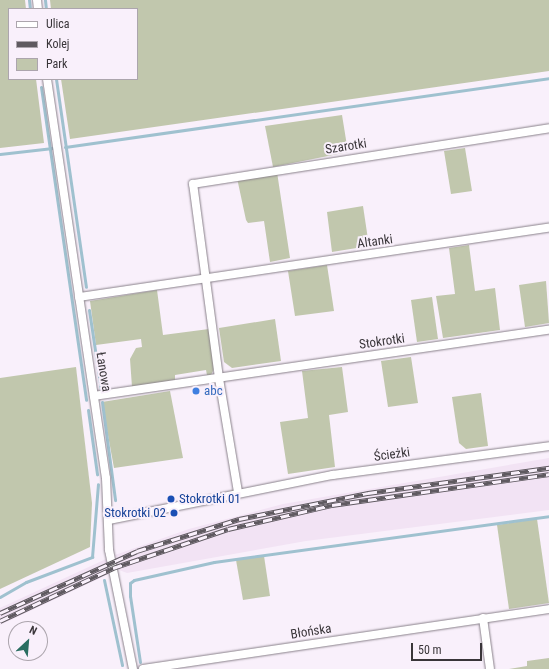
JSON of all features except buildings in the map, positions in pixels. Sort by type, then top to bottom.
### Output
[{"type":"street","name":"Łanowa","points":[[47,80],[94,396],[109,520],[109,550],[132,669]]},
{"type":"street","name":"Szarotki","points":[[204,279],[192,187],[199,181],[549,128]]},
{"type":"street","name":"Altanki","points":[[79,297],[549,228]]},
{"type":"street","points":[[204,279],[226,428],[238,492]]},
{"type":"street","name":"Stokrotki","points":[[94,396],[549,330]]},
{"type":"street","name":"Ścieżki","points":[[109,520],[238,492],[549,446]]},
{"type":"street","name":"Błońska","points":[[143,669],[549,609]]},
{"type":"street","points":[[483,618],[490,669]]},
{"type":"shaded area","points":[[549,458],[549,510],[306,541],[127,573],[119,570],[115,555],[189,529],[283,504]]},
{"type":"shaded area","points":[[106,559],[109,574],[0,625],[0,608]]},
{"type":"green space","points":[[0,0],[25,0],[26,8],[8,8],[8,80],[36,80],[44,143],[0,148]]},
{"type":"green space","points":[[50,0],[549,0],[549,71],[70,139],[61,80],[138,80],[138,8],[51,8]]},
{"type":"green space","points":[[342,115],[348,152],[273,167],[265,126]]},
{"type":"green space","points":[[465,148],[472,191],[451,194],[444,151]]},
{"type":"green space","points":[[277,172],[290,258],[270,262],[264,221],[248,223],[246,220],[237,178]]},
{"type":"green space","points":[[363,206],[369,246],[332,252],[327,212]]},
{"type":"green space","points":[[469,245],[475,291],[495,288],[500,330],[443,338],[436,296],[455,294],[449,248]]},
{"type":"green space","points":[[327,265],[334,311],[295,316],[288,271]]},
{"type":"green space","points":[[546,281],[549,323],[525,327],[519,285]]},
{"type":"green space","points":[[157,290],[163,335],[209,329],[214,369],[211,375],[207,375],[206,370],[175,375],[175,380],[132,387],[130,359],[136,348],[142,347],[141,339],[96,345],[90,301]]},
{"type":"green space","points":[[432,297],[438,339],[417,342],[411,300]]},
{"type":"green space","points":[[275,319],[281,361],[232,368],[224,362],[219,328]]},
{"type":"green space","points":[[411,357],[418,403],[388,407],[381,361]]},
{"type":"green space","points":[[76,367],[92,503],[90,547],[0,589],[0,378]]},
{"type":"green space","points":[[342,367],[348,412],[329,415],[335,467],[288,474],[280,422],[308,418],[302,371]]},
{"type":"green space","points":[[170,391],[183,458],[114,468],[102,402]]},
{"type":"green space","points":[[481,393],[488,446],[466,449],[459,443],[452,397]]},
{"type":"green space","points":[[537,519],[549,603],[509,609],[497,525]]},
{"type":"green space","points":[[264,556],[270,596],[243,600],[236,560]]},
{"type":"green space","points":[[549,658],[549,669],[509,669],[527,666],[527,661]]},
{"type":"waterway","points":[[29,0],[30,8]]},
{"type":"waterway","points":[[45,0],[46,8]]},
{"type":"waterway","points":[[65,147],[549,78]]},
{"type":"waterway","points":[[56,80],[86,287]]},
{"type":"waterway","points":[[41,87],[86,400]]},
{"type":"waterway","points":[[0,154],[53,148]]},
{"type":"waterway","points":[[89,310],[101,390]]},
{"type":"waterway","points":[[102,402],[115,500]]},
{"type":"waterway","points":[[88,410],[97,474]]},
{"type":"waterway","points":[[0,597],[26,582],[92,557],[98,484]]},
{"type":"waterway","points":[[140,662],[130,596],[130,583],[134,580],[214,562],[549,516]]},
{"type":"waterway","points":[[104,580],[122,665]]},
{"type":"railway","points":[[0,613],[137,551],[239,519],[368,493],[549,468]]},
{"type":"railway","points":[[0,621],[113,568],[228,529],[332,505],[549,474]]},
{"type":"place","name":"abc","points":[[196,391]]},
{"type":"place","name":"Stokrotki 01","points":[[171,499]]},
{"type":"place","name":"Stokrotki 02","points":[[174,513]]}]
